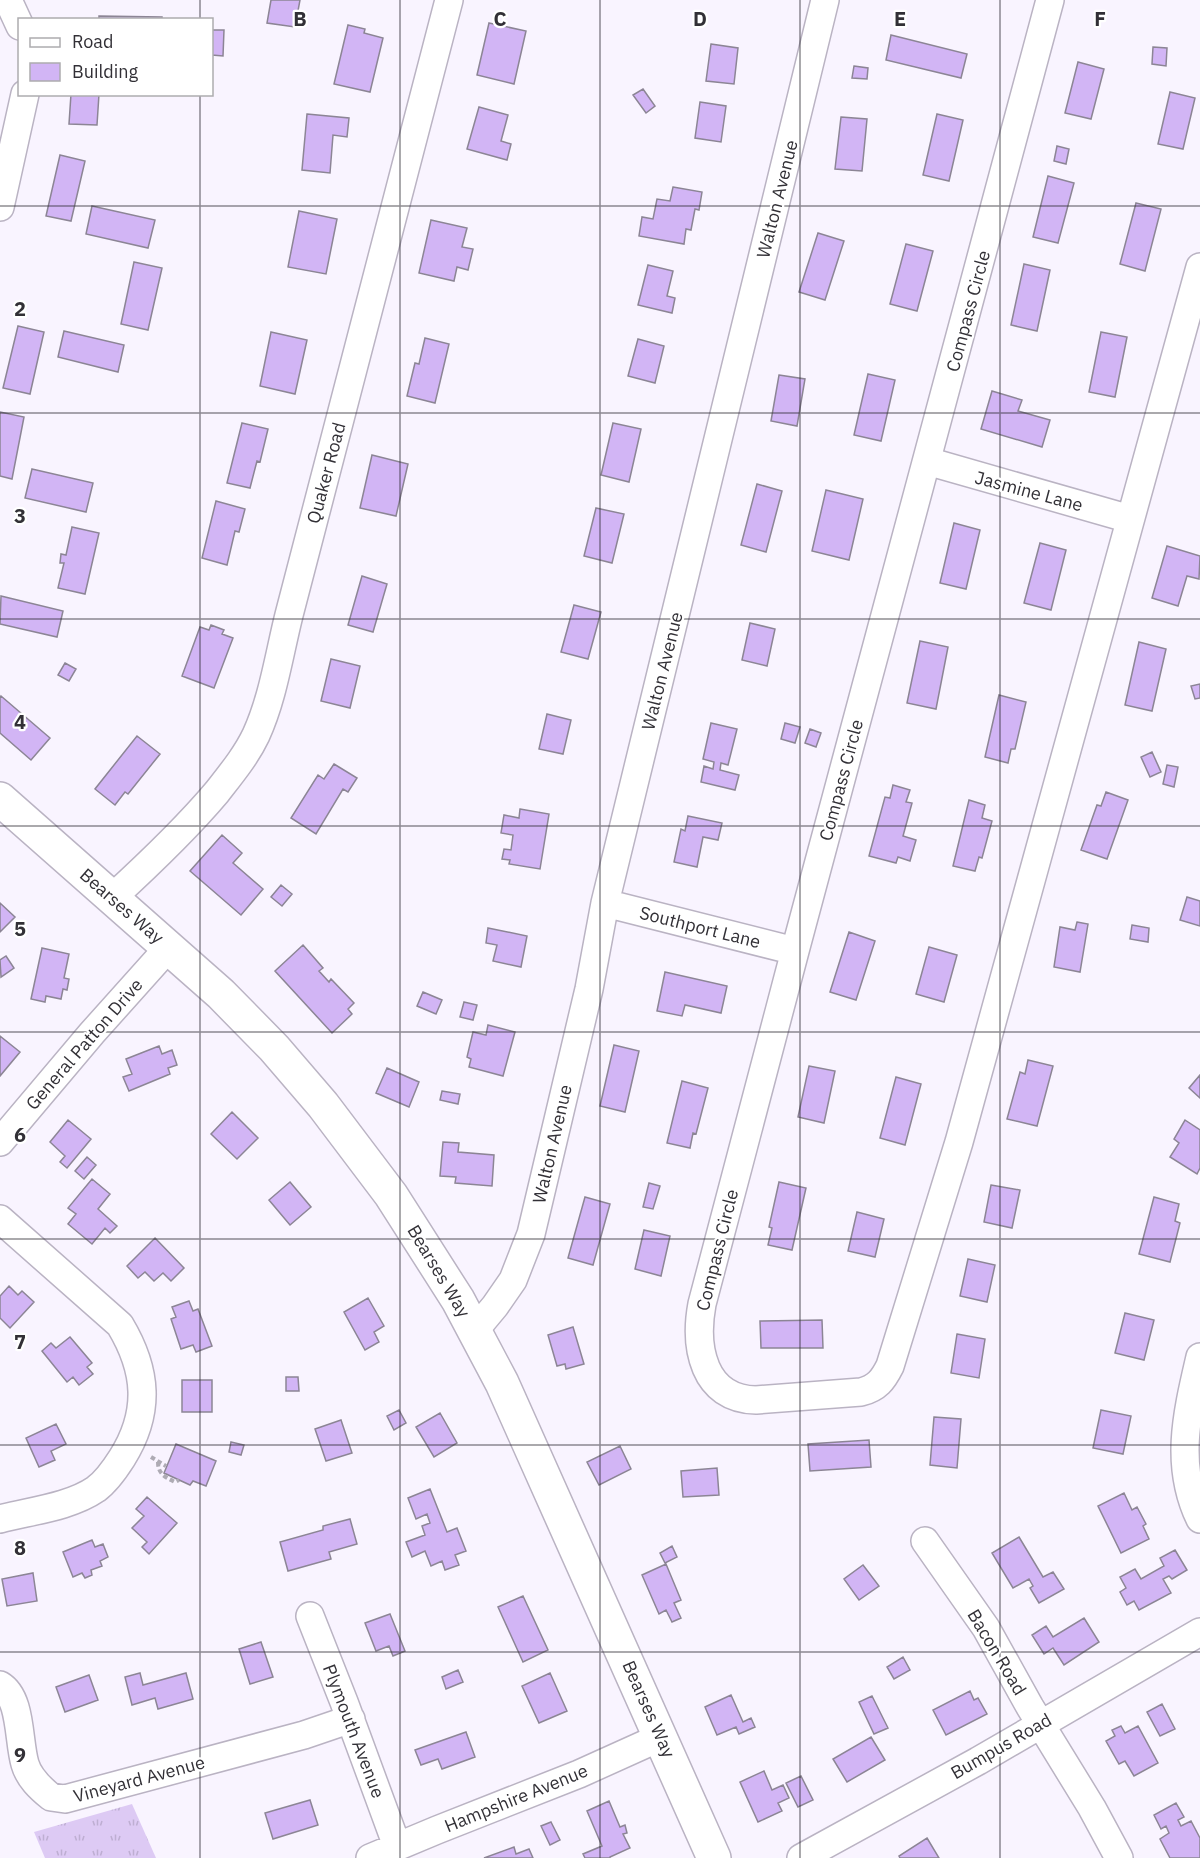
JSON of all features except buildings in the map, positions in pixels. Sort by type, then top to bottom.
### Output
[{"type":"main road","name":"Bearses Way","points":[[0,799],[221,994],[274,1048],[345,1131],[391,1195],[475,1330],[523,1428],[714,1858]]},
{"type":"street","points":[[8,0],[18,22]]},
{"type":"street","name":"Quaker Road","points":[[113,897],[151,863],[224,783],[249,748],[265,712],[449,0]]},
{"type":"street","name":"Walton Avenue","points":[[475,1330],[513,1280],[531,1234],[589,989],[605,903],[825,0]]},
{"type":"street","name":"Compass Circle","points":[[1046,1],[927,461],[795,951],[700,1316],[700,1344],[703,1358],[715,1383],[724,1392],[744,1400],[861,1392],[883,1380],[890,1366],[959,1142],[1200,267]]},
{"type":"street","points":[[0,207],[25,96]]},
{"type":"street","name":"Jasmine Lane","points":[[927,461],[1130,519]]},
{"type":"street","name":"Southport Lane","points":[[605,903],[795,951]]},
{"type":"street","name":"General Patton Drive","points":[[0,1142],[92,1033],[169,947]]},
{"type":"street","points":[[0,1219],[120,1324],[132,1344],[138,1363],[143,1403],[140,1419],[127,1450],[114,1472],[95,1489],[69,1502],[0,1518]]},
{"type":"street","points":[[1200,1357],[1188,1413],[1185,1465],[1191,1501],[1200,1518]]},
{"type":"street","name":"Bacon Road","points":[[926,1541],[986,1628],[1119,1858]]},
{"type":"street","name":"Plymouth Avenue","points":[[310,1616],[351,1719],[397,1846]]},
{"type":"street","name":"Bumpus Road","points":[[801,1858],[978,1761],[1200,1632]]},
{"type":"street","name":"Vineyard Avenue","points":[[0,1684],[12,1697],[25,1764],[30,1776],[51,1797],[65,1799],[304,1735],[351,1719]]},
{"type":"street","name":"Hampshire Avenue","points":[[370,1858],[579,1774],[661,1737]]},
{"type":"path","points":[[151,1457],[166,1467]]},
{"type":"path","points":[[158,1462],[160,1473],[176,1482],[179,1480]]},
{"type":"green space","points":[[132,1804],[156,1858],[45,1858],[34,1832]]}]
